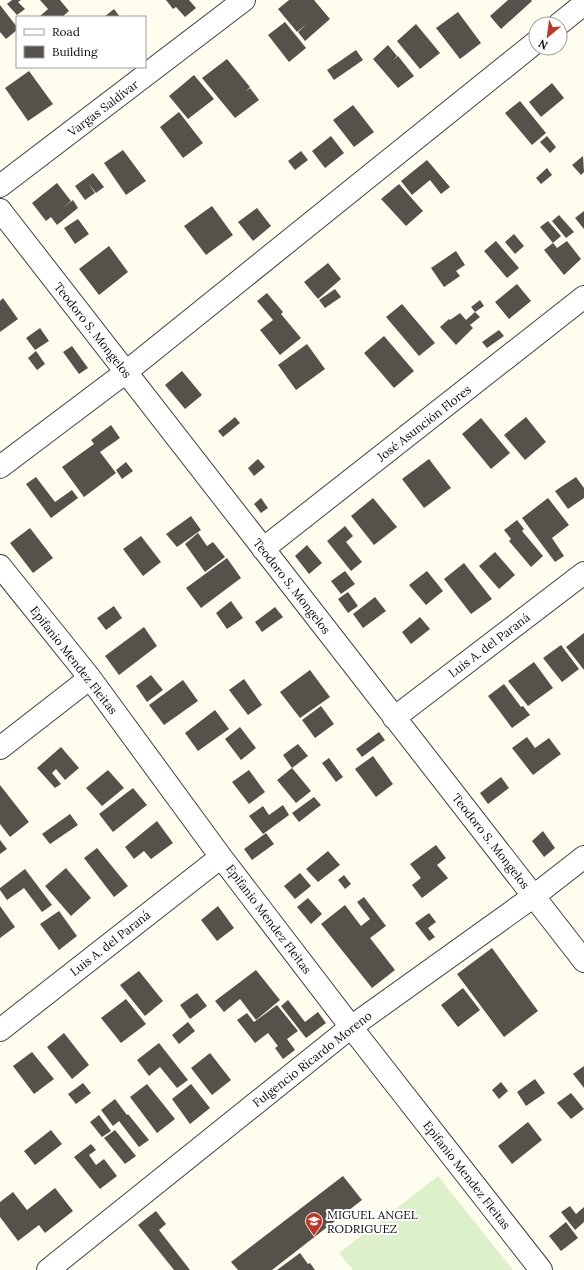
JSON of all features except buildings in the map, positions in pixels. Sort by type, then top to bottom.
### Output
[{"type":"street","name":"Vargas Saldívar","points":[[0,186],[244,0]]},
{"type":"street","points":[[568,16],[584,4]]},
{"type":"street","points":[[0,467],[126,372],[528,48]]},
{"type":"street","name":"Teodoro S. Mongelos","points":[[0,210],[584,961]]},
{"type":"street","name":"José Asunción Flores","points":[[264,549],[584,297]]},
{"type":"street","name":"Epifanio Mendez Fleitas","points":[[0,566],[90,678],[221,856],[351,1027],[540,1270]]},
{"type":"street","name":"Luis A. del Paraná","points":[[394,718],[584,573]]},
{"type":"street","points":[[0,748],[90,678]]},
{"type":"street","name":"Luis A. del Paraná","points":[[0,1030],[221,856]]},
{"type":"street","name":"Fulgencio Ricardo Moreno","points":[[48,1270],[71,1263],[351,1027],[534,896],[584,857]]},
{"type":"green space","points":[[438,1176],[513,1270],[353,1270],[339,1253]]},
{"type":"place","name":"MIGUEL ANGEL RODRIGUEZ","points":[[314,1236]]}]
